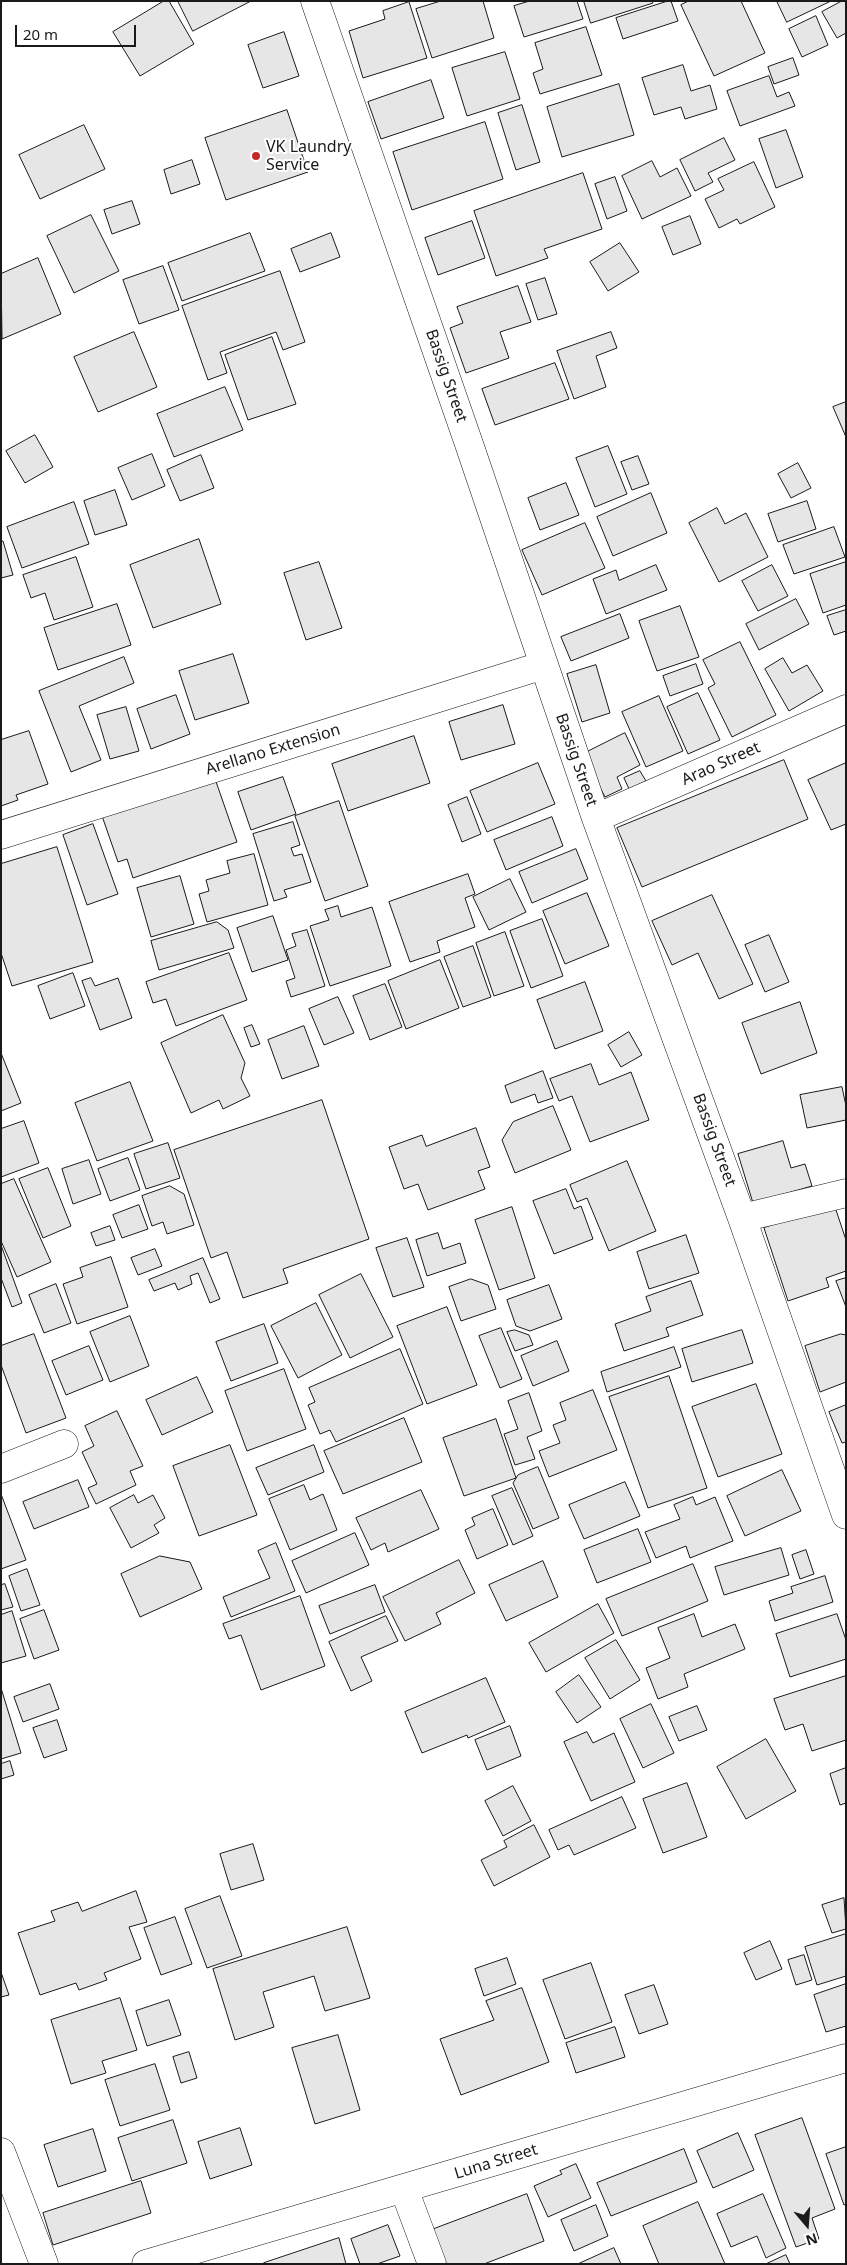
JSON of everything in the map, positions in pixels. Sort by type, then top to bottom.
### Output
[{"type":"street","name":"Bassig Street","points":[[315,1],[596,818],[742,1218],[846,1515]]},
{"type":"street","name":"Arellano Extension","points":[[1,835],[544,665]]},
{"type":"street","name":"Arao Street","points":[[596,818],[846,709]]},
{"type":"street","points":[[742,1218],[846,1193]]},
{"type":"street","points":[[1,1469],[64,1444]]},
{"type":"street","name":"Luna Street","points":[[146,2264],[846,2058]]},
{"type":"street","points":[[1,2152],[44,2264]]},
{"type":"street","points":[[404,2189],[432,2264]]},
{"type":"building","points":[[164,1],[169,1],[194,44],[140,76],[113,32]]},
{"type":"building","points":[[178,1],[251,1],[193,31]]},
{"type":"building","points":[[441,1],[483,1],[494,38],[432,58],[416,9]]},
{"type":"building","points":[[530,1],[577,1],[583,19],[524,37],[514,6]]},
{"type":"building","points":[[584,1],[652,1],[653,3],[591,23]]},
{"type":"building","points":[[671,1],[678,21],[623,39],[616,18]]},
{"type":"building","points":[[689,1],[741,1],[765,53],[714,76],[681,5]]},
{"type":"building","points":[[777,1],[831,1],[787,22]]},
{"type":"building","points":[[842,1],[846,1],[846,33],[837,38],[822,12]]},
{"type":"building","points":[[409,2],[427,58],[363,78],[349,31],[385,19],[383,11]]},
{"type":"building","points":[[816,16],[828,45],[802,57],[789,29]]},
{"type":"building","points":[[586,27],[602,75],[540,94],[533,73],[543,69],[535,43]]},
{"type":"building","points":[[284,32],[299,76],[263,88],[248,45]]},
{"type":"building","points":[[505,52],[520,99],[467,116],[452,68]]},
{"type":"building","points":[[793,58],[799,75],[774,84],[768,67]]},
{"type":"building","points":[[683,65],[691,91],[710,85],[717,109],[685,119],[681,107],[654,115],[642,78]]},
{"type":"building","points":[[769,76],[777,97],[789,92],[795,106],[740,126],[727,91]]},
{"type":"building","points":[[431,80],[444,118],[381,139],[368,102]]},
{"type":"building","points":[[619,84],[634,135],[562,157],[547,107]]},
{"type":"building","points":[[522,105],[540,162],[516,170],[498,113]]},
{"type":"building","name":"VK Laundry Service","points":[[287,110],[308,172],[226,200],[205,138]]},
{"type":"building","points":[[485,122],[503,179],[412,210],[393,152]]},
{"type":"building","points":[[84,125],[105,169],[40,199],[19,155]]},
{"type":"building","points":[[786,130],[803,177],[776,188],[759,139]]},
{"type":"building","points":[[724,138],[735,160],[708,173],[713,182],[695,191],[680,160]]},
{"type":"building","points":[[192,160],[200,184],[171,194],[164,170]]},
{"type":"building","points":[[652,161],[660,177],[677,168],[691,196],[642,219],[622,176]]},
{"type":"building","points":[[754,162],[775,207],[740,224],[737,219],[719,228],[705,199],[724,190],[718,179]]},
{"type":"building","points":[[583,173],[602,229],[544,249],[548,258],[496,276],[474,211]]},
{"type":"building","points":[[615,177],[627,211],[607,219],[595,184]]},
{"type":"building","points":[[132,201],[140,224],[112,234],[104,210]]},
{"type":"building","points":[[91,215],[119,271],[74,293],[47,236]]},
{"type":"building","points":[[690,216],[701,244],[673,255],[662,227]]},
{"type":"building","points":[[472,221],[485,258],[438,275],[425,238]]},
{"type":"building","points":[[250,233],[265,271],[182,301],[168,263]]},
{"type":"building","points":[[331,233],[340,257],[300,272],[291,249]]},
{"type":"building","points":[[620,243],[639,272],[608,291],[590,262]]},
{"type":"building","points":[[38,258],[61,314],[2,339],[1,274]]},
{"type":"building","points":[[163,266],[179,310],[139,324],[123,280]]},
{"type":"building","points":[[280,271],[305,342],[283,350],[276,332],[220,352],[227,373],[208,380],[182,306]]},
{"type":"building","points":[[545,278],[557,314],[538,320],[526,284]]},
{"type":"building","points":[[518,286],[531,322],[500,332],[509,358],[466,373],[450,328],[463,323],[457,307]]},
{"type":"building","points":[[134,332],[157,387],[98,412],[74,357]]},
{"type":"building","points":[[611,332],[617,348],[596,356],[606,387],[574,399],[557,351]]},
{"type":"building","points":[[272,337],[296,404],[248,420],[225,355]]},
{"type":"building","points":[[555,363],[569,399],[495,425],[482,389]]},
{"type":"building","points":[[225,387],[243,430],[174,457],[157,414]]},
{"type":"building","points":[[846,402],[846,437],[833,407]]},
{"type":"building","points":[[35,435],[53,467],[25,483],[6,451]]},
{"type":"building","points":[[608,446],[627,494],[595,507],[576,458]]},
{"type":"building","points":[[152,454],[165,486],[132,500],[118,468]]},
{"type":"building","points":[[201,455],[214,488],[180,501],[167,470]]},
{"type":"building","points":[[638,456],[649,484],[632,490],[621,462]]},
{"type":"building","points":[[798,463],[811,488],[791,498],[778,474]]},
{"type":"building","points":[[566,483],[579,515],[540,530],[528,498]]},
{"type":"building","points":[[115,490],[127,525],[95,535],[84,501]]},
{"type":"building","points":[[651,493],[667,533],[613,556],[597,517]]},
{"type":"building","points":[[807,501],[816,529],[778,542],[768,514]]},
{"type":"building","points":[[74,502],[89,544],[22,568],[7,527]]},
{"type":"building","points":[[717,508],[725,524],[746,513],[768,557],[719,582],[689,523]]},
{"type":"building","points":[[585,523],[605,568],[542,595],[522,550]]},
{"type":"building","points":[[834,527],[845,557],[794,574],[783,545]]},
{"type":"building","points":[[199,539],[221,604],[153,628],[130,565]]},
{"type":"building","points":[[1,541],[3,541],[13,575],[1,578]]},
{"type":"building","points":[[76,557],[93,607],[54,620],[45,593],[31,598],[23,575]]},
{"type":"building","points":[[319,562],[342,628],[306,640],[284,573]]},
{"type":"building","points":[[846,562],[846,605],[823,613],[810,574]]},
{"type":"building","points":[[656,565],[667,590],[606,614],[593,579],[616,570],[619,580]]},
{"type":"building","points":[[772,565],[788,596],[758,611],[742,581]]},
{"type":"building","points":[[796,599],[809,624],[759,650],[746,624]]},
{"type":"building","points":[[117,604],[131,645],[58,670],[44,628]]},
{"type":"building","points":[[680,606],[699,657],[657,671],[639,621]]},
{"type":"building","points":[[846,610],[846,631],[834,635],[827,616]]},
{"type":"building","points":[[620,614],[629,638],[571,661],[561,637]]},
{"type":"building","points":[[740,642],[776,715],[732,737],[708,688],[715,684],[703,660]]},
{"type":"building","points":[[233,654],[249,703],[195,720],[179,671]]},
{"type":"building","points":[[124,657],[134,683],[79,706],[101,760],[71,772],[39,691]]},
{"type":"building","points":[[783,658],[792,673],[807,665],[823,691],[789,711],[765,669]]},
{"type":"building","points":[[696,664],[703,684],[670,696],[663,676]]},
{"type":"building","points":[[596,665],[610,713],[582,722],[567,674]]},
{"type":"building","points":[[698,693],[720,740],[688,754],[667,707]]},
{"type":"building","points":[[176,695],[190,734],[151,749],[137,709]]},
{"type":"building","points":[[659,696],[683,751],[646,767],[622,712]]},
{"type":"building","points":[[503,705],[515,744],[461,760],[449,722]]},
{"type":"building","points":[[126,707],[139,751],[110,759],[97,715]]},
{"type":"building","points":[[29,731],[48,784],[16,795],[18,800],[1,806],[1,740]]},
{"type":"building","points":[[625,733],[640,765],[617,777],[622,789],[605,797],[583,754]]},
{"type":"building","points":[[414,736],[430,783],[348,811],[332,764]]},
{"type":"building","points":[[784,760],[808,819],[642,887],[617,828]]},
{"type":"building","points":[[538,763],[555,804],[487,832],[470,791]]},
{"type":"building","points":[[846,763],[846,824],[831,830],[808,780]]},
{"type":"building","points":[[640,771],[646,781],[629,789],[624,778]]},
{"type":"building","points":[[213,773],[237,842],[133,878],[127,859],[118,862],[101,813]]},
{"type":"building","points":[[283,777],[296,814],[251,830],[238,792]]},
{"type":"building","points":[[467,797],[481,834],[462,842],[448,805]]},
{"type":"building","points":[[339,801],[368,886],[325,901],[295,816]]},
{"type":"building","points":[[552,817],[563,846],[506,870],[494,840]]},
{"type":"building","points":[[293,822],[300,845],[291,848],[294,856],[302,854],[311,882],[284,890],[287,897],[274,901],[253,834]]},
{"type":"building","points":[[93,824],[118,894],[87,905],[63,835]]},
{"type":"building","points":[[57,847],[93,962],[12,986],[1,953],[1,864]]},
{"type":"building","points":[[576,849],[588,879],[532,903],[519,872]]},
{"type":"building","points":[[254,854],[268,905],[207,922],[199,894],[209,891],[206,880],[230,873],[227,861]]},
{"type":"building","points":[[468,874],[475,894],[465,898],[475,927],[437,941],[440,952],[410,962],[389,902]]},
{"type":"building","points":[[180,876],[194,924],[151,937],[137,888]]},
{"type":"building","points":[[510,879],[526,912],[489,930],[473,897]]},
{"type":"building","points":[[587,893],[609,946],[565,964],[543,911]]},
{"type":"building","points":[[712,895],[753,984],[719,999],[698,953],[672,965],[652,921]]},
{"type":"building","points":[[338,906],[341,917],[372,907],[391,966],[330,986],[310,926],[329,920],[325,910]]},
{"type":"building","points":[[273,916],[288,960],[252,972],[237,928]]},
{"type":"building","points":[[542,919],[563,976],[531,988],[510,931]]},
{"type":"building","points":[[217,922],[228,930],[234,948],[159,970],[151,941]]},
{"type":"building","points":[[307,930],[325,986],[291,997],[286,981],[295,978],[286,950],[296,946],[292,934]]},
{"type":"building","points":[[505,932],[524,986],[494,996],[476,943]]},
{"type":"building","points":[[769,935],[789,982],[765,992],[745,945]]},
{"type":"building","points":[[473,946],[491,997],[463,1007],[444,957]]},
{"type":"building","points":[[229,953],[247,1000],[176,1026],[166,999],[153,1003],[146,982]]},
{"type":"building","points":[[440,960],[459,1008],[406,1029],[388,981]]},
{"type":"building","points":[[73,973],[85,1006],[50,1019],[38,986]]},
{"type":"building","points":[[91,978],[95,986],[118,978],[132,1018],[100,1030],[82,981]]},
{"type":"building","points":[[585,982],[603,1031],[555,1049],[537,1000]]},
{"type":"building","points":[[385,984],[402,1027],[370,1040],[353,996]]},
{"type":"building","points":[[338,997],[354,1033],[324,1045],[309,1009]]},
{"type":"building","points":[[800,1002],[817,1053],[761,1074],[742,1023]]},
{"type":"building","points":[[223,1015],[245,1063],[241,1078],[250,1096],[223,1109],[219,1100],[191,1113],[161,1043]]},
{"type":"building","points":[[252,1025],[260,1044],[251,1047],[244,1028]]},
{"type":"building","points":[[304,1026],[319,1066],[282,1079],[268,1040]]},
{"type":"building","points":[[629,1032],[642,1055],[621,1067],[608,1045]]},
{"type":"building","points":[[1,1053],[21,1103],[1,1111]]},
{"type":"building","points":[[591,1064],[599,1085],[631,1072],[649,1120],[590,1142],[572,1096],[559,1101],[550,1079]]},
{"type":"building","points":[[543,1071],[553,1098],[538,1103],[535,1094],[511,1103],[505,1086]]},
{"type":"building","points":[[130,1082],[153,1141],[97,1161],[75,1103]]},
{"type":"building","points":[[842,1087],[846,1106],[846,1120],[807,1128],[800,1095]]},
{"type":"building","points":[[322,1100],[369,1239],[283,1269],[288,1283],[243,1298],[227,1252],[211,1258],[174,1150]]},
{"type":"building","points":[[553,1106],[571,1150],[515,1173],[502,1140],[513,1122]]},
{"type":"building","points":[[24,1121],[39,1163],[1,1177],[1,1129]]},
{"type":"building","points":[[476,1128],[490,1167],[478,1171],[485,1189],[428,1210],[418,1184],[404,1189],[389,1147],[422,1135],[426,1146]]},
{"type":"building","points":[[783,1141],[791,1168],[805,1164],[812,1186],[753,1203],[738,1154]]},
{"type":"building","points":[[168,1143],[180,1178],[146,1189],[134,1154]]},
{"type":"building","points":[[128,1158],[140,1190],[110,1201],[98,1169]]},
{"type":"building","points":[[89,1160],[101,1194],[73,1204],[62,1169]]},
{"type":"building","points":[[627,1161],[656,1231],[609,1251],[587,1198],[577,1202],[570,1185]]},
{"type":"building","points":[[48,1168],[71,1226],[43,1238],[19,1179]]},
{"type":"building","points":[[14,1179],[51,1262],[17,1277],[1,1241],[1,1184]]},
{"type":"building","points":[[170,1186],[184,1194],[194,1225],[167,1234],[163,1222],[152,1226],[142,1196]]},
{"type":"building","points":[[566,1189],[574,1209],[581,1206],[593,1239],[554,1254],[533,1201]]},
{"type":"building","points":[[834,1204],[846,1240],[846,1271],[826,1278],[829,1287],[788,1301],[764,1228]]},
{"type":"building","points":[[139,1205],[148,1229],[122,1238],[113,1215]]},
{"type":"building","points":[[512,1207],[535,1278],[499,1290],[475,1220]]},
{"type":"building","points":[[110,1226],[115,1240],[96,1246],[91,1233]]},
{"type":"building","points":[[438,1233],[443,1249],[460,1243],[466,1263],[427,1276],[416,1240]]},
{"type":"building","points":[[686,1235],[699,1273],[649,1289],[637,1252]]},
{"type":"building","points":[[407,1238],[424,1287],[393,1297],[376,1248]]},
{"type":"building","points":[[1,1245],[22,1303],[12,1307],[1,1278]]},
{"type":"building","points":[[155,1249],[162,1266],[138,1275],[131,1258]]},
{"type":"building","points":[[111,1257],[128,1307],[77,1324],[63,1284],[83,1277],[80,1268]]},
{"type":"building","points":[[203,1258],[220,1299],[210,1303],[198,1273],[190,1276],[192,1284],[178,1290],[175,1283],[154,1291],[149,1280]]},
{"type":"building","points":[[361,1274],[393,1337],[350,1358],[319,1295]]},
{"type":"building","points":[[846,1278],[846,1307],[836,1281]]},
{"type":"building","points":[[471,1279],[488,1285],[496,1309],[461,1321],[449,1287]]},
{"type":"building","points":[[691,1281],[703,1315],[666,1328],[669,1336],[624,1351],[615,1324],[651,1311],[646,1297]]},
{"type":"building","points":[[56,1284],[71,1323],[44,1333],[29,1295]]},
{"type":"building","points":[[549,1285],[562,1319],[530,1331],[516,1326],[507,1300]]},
{"type":"building","points":[[316,1303],[342,1355],[298,1378],[271,1326]]},
{"type":"building","points":[[447,1307],[477,1385],[427,1404],[397,1326]]},
{"type":"building","points":[[130,1316],[149,1366],[110,1382],[90,1332]]},
{"type":"building","points":[[264,1324],[278,1363],[231,1381],[216,1342]]},
{"type":"building","points":[[501,1328],[522,1379],[500,1388],[479,1336]]},
{"type":"building","points":[[515,1330],[529,1335],[533,1345],[515,1351],[507,1332]]},
{"type":"building","points":[[742,1330],[753,1363],[692,1382],[682,1349]]},
{"type":"building","points":[[34,1334],[66,1418],[26,1433],[1,1365],[1,1346]]},
{"type":"building","points":[[841,1334],[846,1335],[846,1382],[820,1392],[805,1346]]},
{"type":"building","points":[[557,1341],[569,1371],[533,1386],[521,1356]]},
{"type":"building","points":[[89,1346],[103,1380],[66,1395],[52,1361]]},
{"type":"building","points":[[674,1347],[681,1367],[607,1392],[601,1372]]},
{"type":"building","points":[[400,1349],[423,1404],[336,1442],[330,1430],[320,1434],[308,1405],[315,1402],[309,1388]]},
{"type":"building","points":[[284,1369],[306,1429],[247,1451],[225,1391]]},
{"type":"building","points":[[669,1376],[707,1488],[648,1508],[609,1397]]},
{"type":"building","points":[[197,1377],[213,1412],[162,1435],[146,1400]]},
{"type":"building","points":[[756,1384],[782,1454],[718,1477],[692,1407]]},
{"type":"building","points":[[593,1390],[617,1450],[549,1477],[539,1451],[560,1443],[553,1425],[566,1420],[560,1403]]},
{"type":"building","points":[[529,1393],[542,1431],[527,1437],[535,1459],[515,1465],[504,1434],[518,1429],[508,1401]]},
{"type":"building","points":[[846,1405],[846,1442],[842,1443],[829,1412]]},
{"type":"building","points":[[117,1411],[143,1466],[130,1471],[136,1485],[96,1504],[88,1488],[97,1484],[82,1452],[94,1446],[85,1426]]},
{"type":"building","points":[[404,1418],[422,1462],[343,1494],[324,1451]]},
{"type":"building","points":[[496,1419],[516,1478],[464,1496],[443,1438]]},
{"type":"building","points":[[230,1445],[257,1515],[199,1536],[173,1466]]},
{"type":"building","points":[[314,1445],[324,1472],[268,1495],[256,1468]]},
{"type":"building","points":[[538,1467],[559,1518],[533,1529],[513,1483],[518,1475]]},
{"type":"building","points":[[782,1470],[801,1511],[745,1536],[727,1496]]},
{"type":"building","points":[[78,1480],[89,1507],[34,1529],[23,1502]]},
{"type":"building","points":[[625,1482],[640,1516],[584,1539],[569,1505]]},
{"type":"building","points":[[304,1485],[310,1500],[323,1494],[337,1530],[290,1550],[269,1499]]},
{"type":"building","points":[[512,1488],[533,1536],[513,1545],[492,1496]]},
{"type":"building","points":[[421,1490],[439,1529],[388,1552],[385,1543],[371,1550],[356,1518]]},
{"type":"building","points":[[1,1494],[26,1560],[1,1569]]},
{"type":"building","points":[[134,1495],[138,1503],[153,1495],[165,1518],[154,1525],[159,1533],[131,1548],[110,1508]]},
{"type":"building","points":[[693,1497],[696,1505],[715,1497],[733,1541],[690,1558],[686,1546],[656,1558],[645,1532],[680,1519],[674,1505]]},
{"type":"building","points":[[493,1509],[508,1545],[477,1559],[465,1530],[475,1525],[472,1518]]},
{"type":"building","points":[[638,1529],[651,1562],[597,1583],[584,1550]]},
{"type":"building","points":[[355,1533],[369,1565],[306,1593],[292,1561]]},
{"type":"building","points":[[276,1543],[295,1591],[231,1617],[223,1597],[270,1578],[258,1551]]},
{"type":"building","points":[[781,1548],[789,1575],[724,1595],[715,1567]]},
{"type":"building","points":[[806,1550],[814,1574],[800,1579],[792,1555]]},
{"type":"building","points":[[160,1556],[190,1562],[202,1589],[140,1617],[121,1574]]},
{"type":"building","points":[[459,1560],[475,1593],[436,1613],[441,1624],[405,1641],[383,1597]]},
{"type":"building","points":[[543,1561],[558,1597],[506,1621],[489,1585]]},
{"type":"building","points":[[693,1564],[708,1601],[622,1636],[606,1599]]},
{"type":"building","points":[[27,1569],[40,1605],[21,1611],[9,1576]]},
{"type":"building","points":[[825,1576],[833,1602],[775,1621],[769,1601],[793,1593],[791,1587]]},
{"type":"building","points":[[5,1584],[13,1607],[1,1610],[1,1585]]},
{"type":"building","points":[[375,1585],[385,1612],[330,1634],[319,1606]]},
{"type":"building","points":[[300,1596],[325,1666],[261,1690],[241,1635],[229,1639],[223,1624]]},
{"type":"building","points":[[598,1604],[614,1633],[546,1672],[529,1643]]},
{"type":"building","points":[[44,1610],[59,1650],[34,1659],[20,1619]]},
{"type":"building","points":[[12,1611],[26,1656],[1,1663],[1,1615]]},
{"type":"building","points":[[694,1614],[702,1637],[735,1624],[745,1649],[684,1674],[688,1687],[658,1699],[646,1668],[670,1658],[658,1628]]},
{"type":"building","points":[[837,1614],[846,1640],[846,1659],[790,1677],[776,1634]]},
{"type":"building","points":[[386,1616],[398,1641],[361,1657],[372,1681],[351,1691],[329,1642]]},
{"type":"building","points":[[616,1640],[640,1680],[610,1699],[585,1658]]},
{"type":"building","points":[[579,1675],[601,1707],[577,1723],[556,1692]]},
{"type":"building","points":[[846,1676],[846,1740],[812,1751],[803,1724],[785,1730],[774,1699]]},
{"type":"building","points":[[486,1678],[505,1722],[468,1738],[467,1735],[422,1753],[405,1712]]},
{"type":"building","points":[[50,1684],[59,1709],[23,1722],[14,1697]]},
{"type":"building","points":[[1,1688],[21,1753],[1,1759]]},
{"type":"building","points":[[651,1704],[674,1753],[643,1768],[620,1719]]},
{"type":"building","points":[[697,1706],[707,1730],[679,1741],[669,1717]]},
{"type":"building","points":[[57,1720],[67,1750],[44,1758],[33,1728]]},
{"type":"building","points":[[510,1726],[521,1756],[487,1770],[475,1740]]},
{"type":"building","points":[[587,1732],[593,1743],[614,1733],[635,1782],[591,1801],[564,1742]]},
{"type":"building","points":[[766,1739],[796,1791],[746,1819],[717,1767]]},
{"type":"building","points":[[10,1761],[14,1775],[1,1779],[1,1764]]},
{"type":"building","points":[[846,1768],[846,1803],[840,1805],[830,1774]]},
{"type":"building","points":[[687,1783],[707,1837],[663,1853],[643,1799]]},
{"type":"building","points":[[513,1786],[531,1821],[503,1836],[485,1801]]},
{"type":"building","points":[[622,1797],[636,1828],[574,1855],[569,1845],[558,1850],[549,1830]]},
{"type":"building","points":[[534,1825],[550,1857],[494,1886],[481,1860],[507,1847],[504,1841]]},
{"type":"building","points":[[253,1844],[264,1880],[231,1890],[220,1854]]},
{"type":"building","points":[[136,1891],[147,1922],[129,1927],[141,1959],[104,1973],[107,1980],[79,1990],[76,1983],[40,1995],[18,1933],[55,1921],[51,1911],[78,1902],[82,1911]]},
{"type":"building","points":[[220,1896],[242,1956],[207,1968],[185,1909]]},
{"type":"building","points":[[844,1898],[846,1929],[832,1933],[822,1905]]},
{"type":"building","points":[[175,1917],[192,1964],[161,1975],[144,1928]]},
{"type":"building","points":[[347,1927],[370,1998],[325,2011],[314,1976],[263,1992],[274,2027],[235,2040],[213,1969]]},
{"type":"building","points":[[846,1934],[846,1976],[817,1985],[805,1947]]},
{"type":"building","points":[[770,1941],[782,1969],[756,1980],[744,1953]]},
{"type":"building","points":[[804,1955],[812,1980],[796,1985],[788,1960]]},
{"type":"building","points":[[507,1958],[516,1984],[484,1996],[475,1969]]},
{"type":"building","points":[[591,1963],[612,2022],[565,2039],[543,1980]]},
{"type":"building","points":[[1,1972],[9,1995],[1,1997]]},
{"type":"building","points":[[846,1984],[846,2026],[826,2032],[814,1995]]},
{"type":"building","points":[[654,1985],[668,2024],[639,2034],[625,1995]]},
{"type":"building","points":[[522,1988],[549,2062],[461,2095],[440,2039],[494,2020],[486,2001]]},
{"type":"building","points":[[120,1998],[137,2050],[102,2061],[106,2073],[71,2084],[51,2020]]},
{"type":"building","points":[[169,2000],[181,2035],[147,2046],[136,2011]]},
{"type":"building","points":[[615,2027],[625,2057],[576,2073],[566,2043]]},
{"type":"building","points":[[338,2035],[360,2110],[315,2124],[292,2048]]},
{"type":"building","points":[[189,2052],[197,2078],[181,2083],[173,2057]]},
{"type":"building","points":[[155,2064],[170,2110],[120,2126],[105,2080]]},
{"type":"building","points":[[802,2118],[835,2209],[812,2218],[819,2239],[796,2247],[755,2135]]},
{"type":"building","points":[[173,2120],[187,2163],[132,2181],[118,2138]]},
{"type":"building","points":[[240,2128],[252,2165],[210,2179],[198,2142]]},
{"type":"building","points":[[93,2129],[106,2171],[58,2187],[44,2145]]},
{"type":"building","points":[[738,2133],[754,2170],[713,2188],[697,2151]]},
{"type":"building","points":[[846,2147],[846,2204],[844,2205],[826,2154]]},
{"type":"building","points":[[684,2149],[697,2182],[611,2216],[597,2183]]},
{"type":"building","points":[[576,2164],[591,2198],[548,2217],[534,2186],[562,2174],[560,2171]]},
{"type":"building","points":[[141,2181],[151,2213],[53,2245],[43,2213]]},
{"type":"building","points":[[527,2194],[544,2241],[484,2264],[439,2264],[426,2232]]},
{"type":"building","points":[[763,2194],[786,2248],[766,2258],[757,2236],[731,2247],[717,2214]]},
{"type":"building","points":[[698,2202],[725,2264],[659,2264],[643,2226]]},
{"type":"building","points":[[596,2205],[608,2236],[574,2251],[561,2220]]},
{"type":"building","points":[[388,2225],[400,2256],[377,2264],[360,2264],[351,2239]]},
{"type":"building","points":[[339,2238],[346,2264],[264,2263]]},
{"type":"building","points":[[614,2248],[621,2264],[578,2264]]},
{"type":"building","points":[[786,2255],[790,2264],[766,2264]]},
{"type":"place","name":"VK Laundry Service","points":[[256,156]]}]
